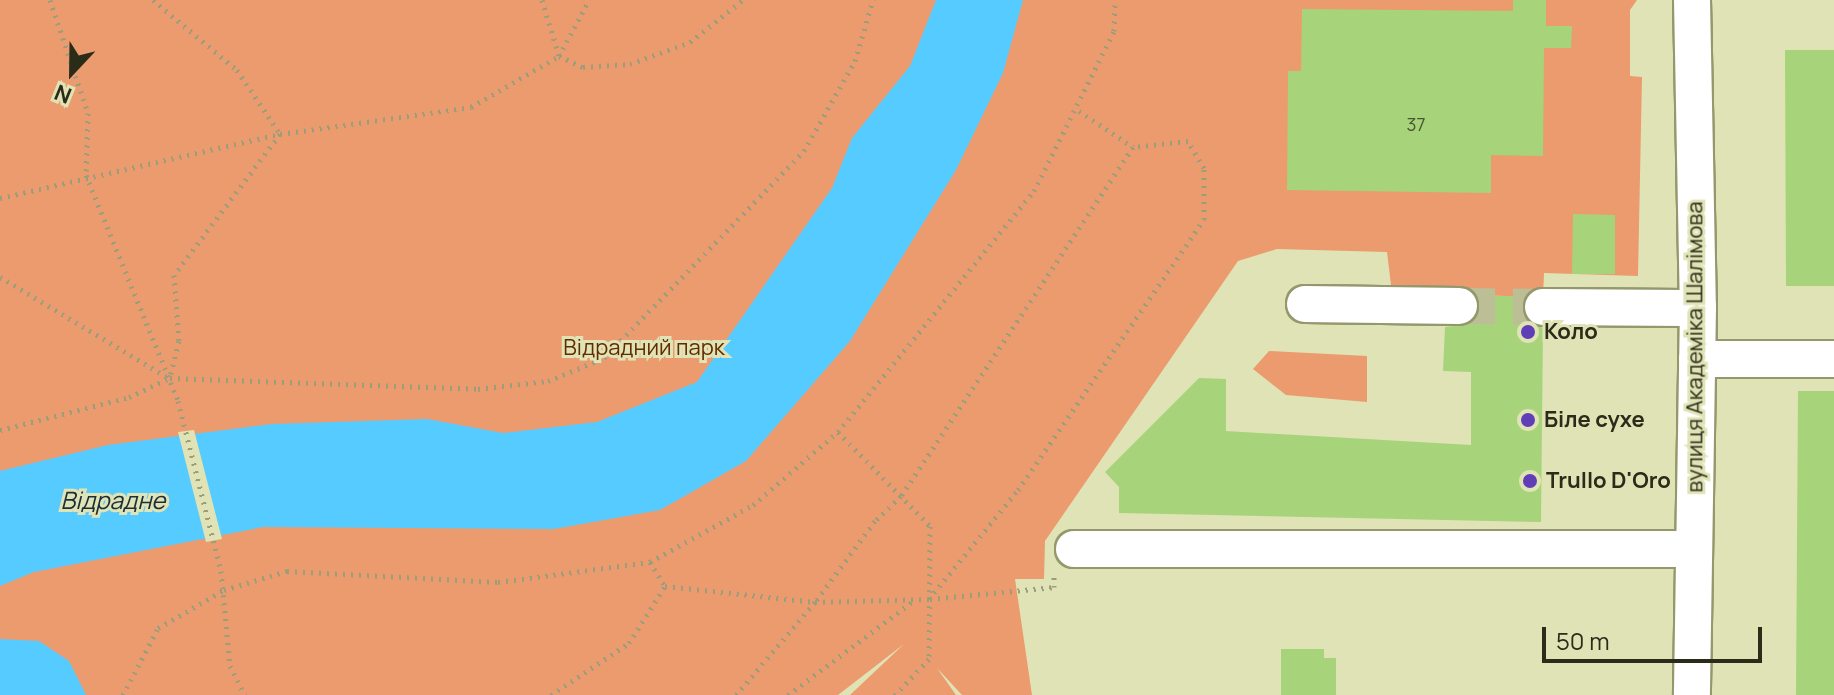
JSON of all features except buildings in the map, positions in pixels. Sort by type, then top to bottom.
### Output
[{"type":"street","name":"вулиця Академіка Шалімова","points":[[1680,695],[1686,308],[1681,0]]},
{"type":"street","name":"вулиця Академіка Шалімова","points":[[1692,0],[1697,359],[1692,695]]},
{"type":"street","points":[[1543,296],[1611,307],[1686,308]]},
{"type":"street","points":[[1305,304],[1459,306]]},
{"type":"street","points":[[1697,359],[1834,359]]},
{"type":"street","points":[[1074,549],[1682,549]]},
{"type":"path","points":[[50,0],[88,113],[86,175],[178,401],[224,590],[230,666],[245,695]]},
{"type":"path","points":[[153,0],[237,70],[280,134]]},
{"type":"path","points":[[542,0],[559,56],[583,67],[630,64],[690,42],[743,0]]},
{"type":"path","points":[[0,198],[86,175],[280,134],[471,107],[559,56],[589,0]]},
{"type":"path","points":[[0,430],[129,397],[170,378],[478,389],[548,381],[604,358],[804,151],[855,61],[873,0]]},
{"type":"path","points":[[123,695],[158,628],[224,590],[287,571],[498,582],[650,562],[753,505],[838,432],[1034,191],[1079,111],[1114,31],[1115,0]]},
{"type":"path","points":[[929,599],[1018,490],[1204,219],[1204,168],[1188,141],[1133,147],[1079,111]]},
{"type":"path","points":[[170,378],[179,341],[174,275],[280,134]]},
{"type":"path","points":[[736,695],[901,496],[1133,147]]},
{"type":"path","points":[[0,277],[170,378]]},
{"type":"path","points":[[838,432],[930,526],[929,659],[898,693]]},
{"type":"path","points":[[650,562],[665,586]]},
{"type":"path","points":[[665,586],[815,602],[914,600],[1054,587]]},
{"type":"path","points":[[551,695],[629,643],[665,586]]},
{"type":"path","points":[[788,695],[914,600]]},
{"type":"green space","name":"Відрадний парк","points":[[0,0],[1637,0],[1630,10],[1630,76],[1642,77],[1638,276],[1544,273],[1543,297],[1392,293],[1387,252],[1277,249],[1238,261],[1045,541],[1044,579],[1015,579],[1032,695],[962,695],[937,668],[956,695],[850,695],[904,644],[838,695],[0,695]]},
{"type":"green space","points":[[1269,351],[1367,356],[1367,402],[1286,395],[1253,369]]},
{"type":"water","name":"Відрадне","points":[[936,0],[1023,0],[1003,73],[956,170],[850,341],[746,461],[660,510],[554,529],[263,527],[34,572],[0,586],[0,471],[108,445],[272,424],[427,419],[503,433],[597,422],[697,382],[832,188],[852,138],[910,66]]},
{"type":"water","points":[[0,639],[39,641],[69,661],[86,695],[0,695]]},
{"type":"pier","points":[[194,430],[222,539],[206,542],[178,432]]},
{"type":"tunnel","points":[[1459,306],[1543,307]]},
{"type":"place","name":"Коло","points":[[1528,332]]},
{"type":"place","name":"Біле сухе","points":[[1528,420]]},
{"type":"place","name":"Trullo D'Oro","points":[[1530,481]]}]
